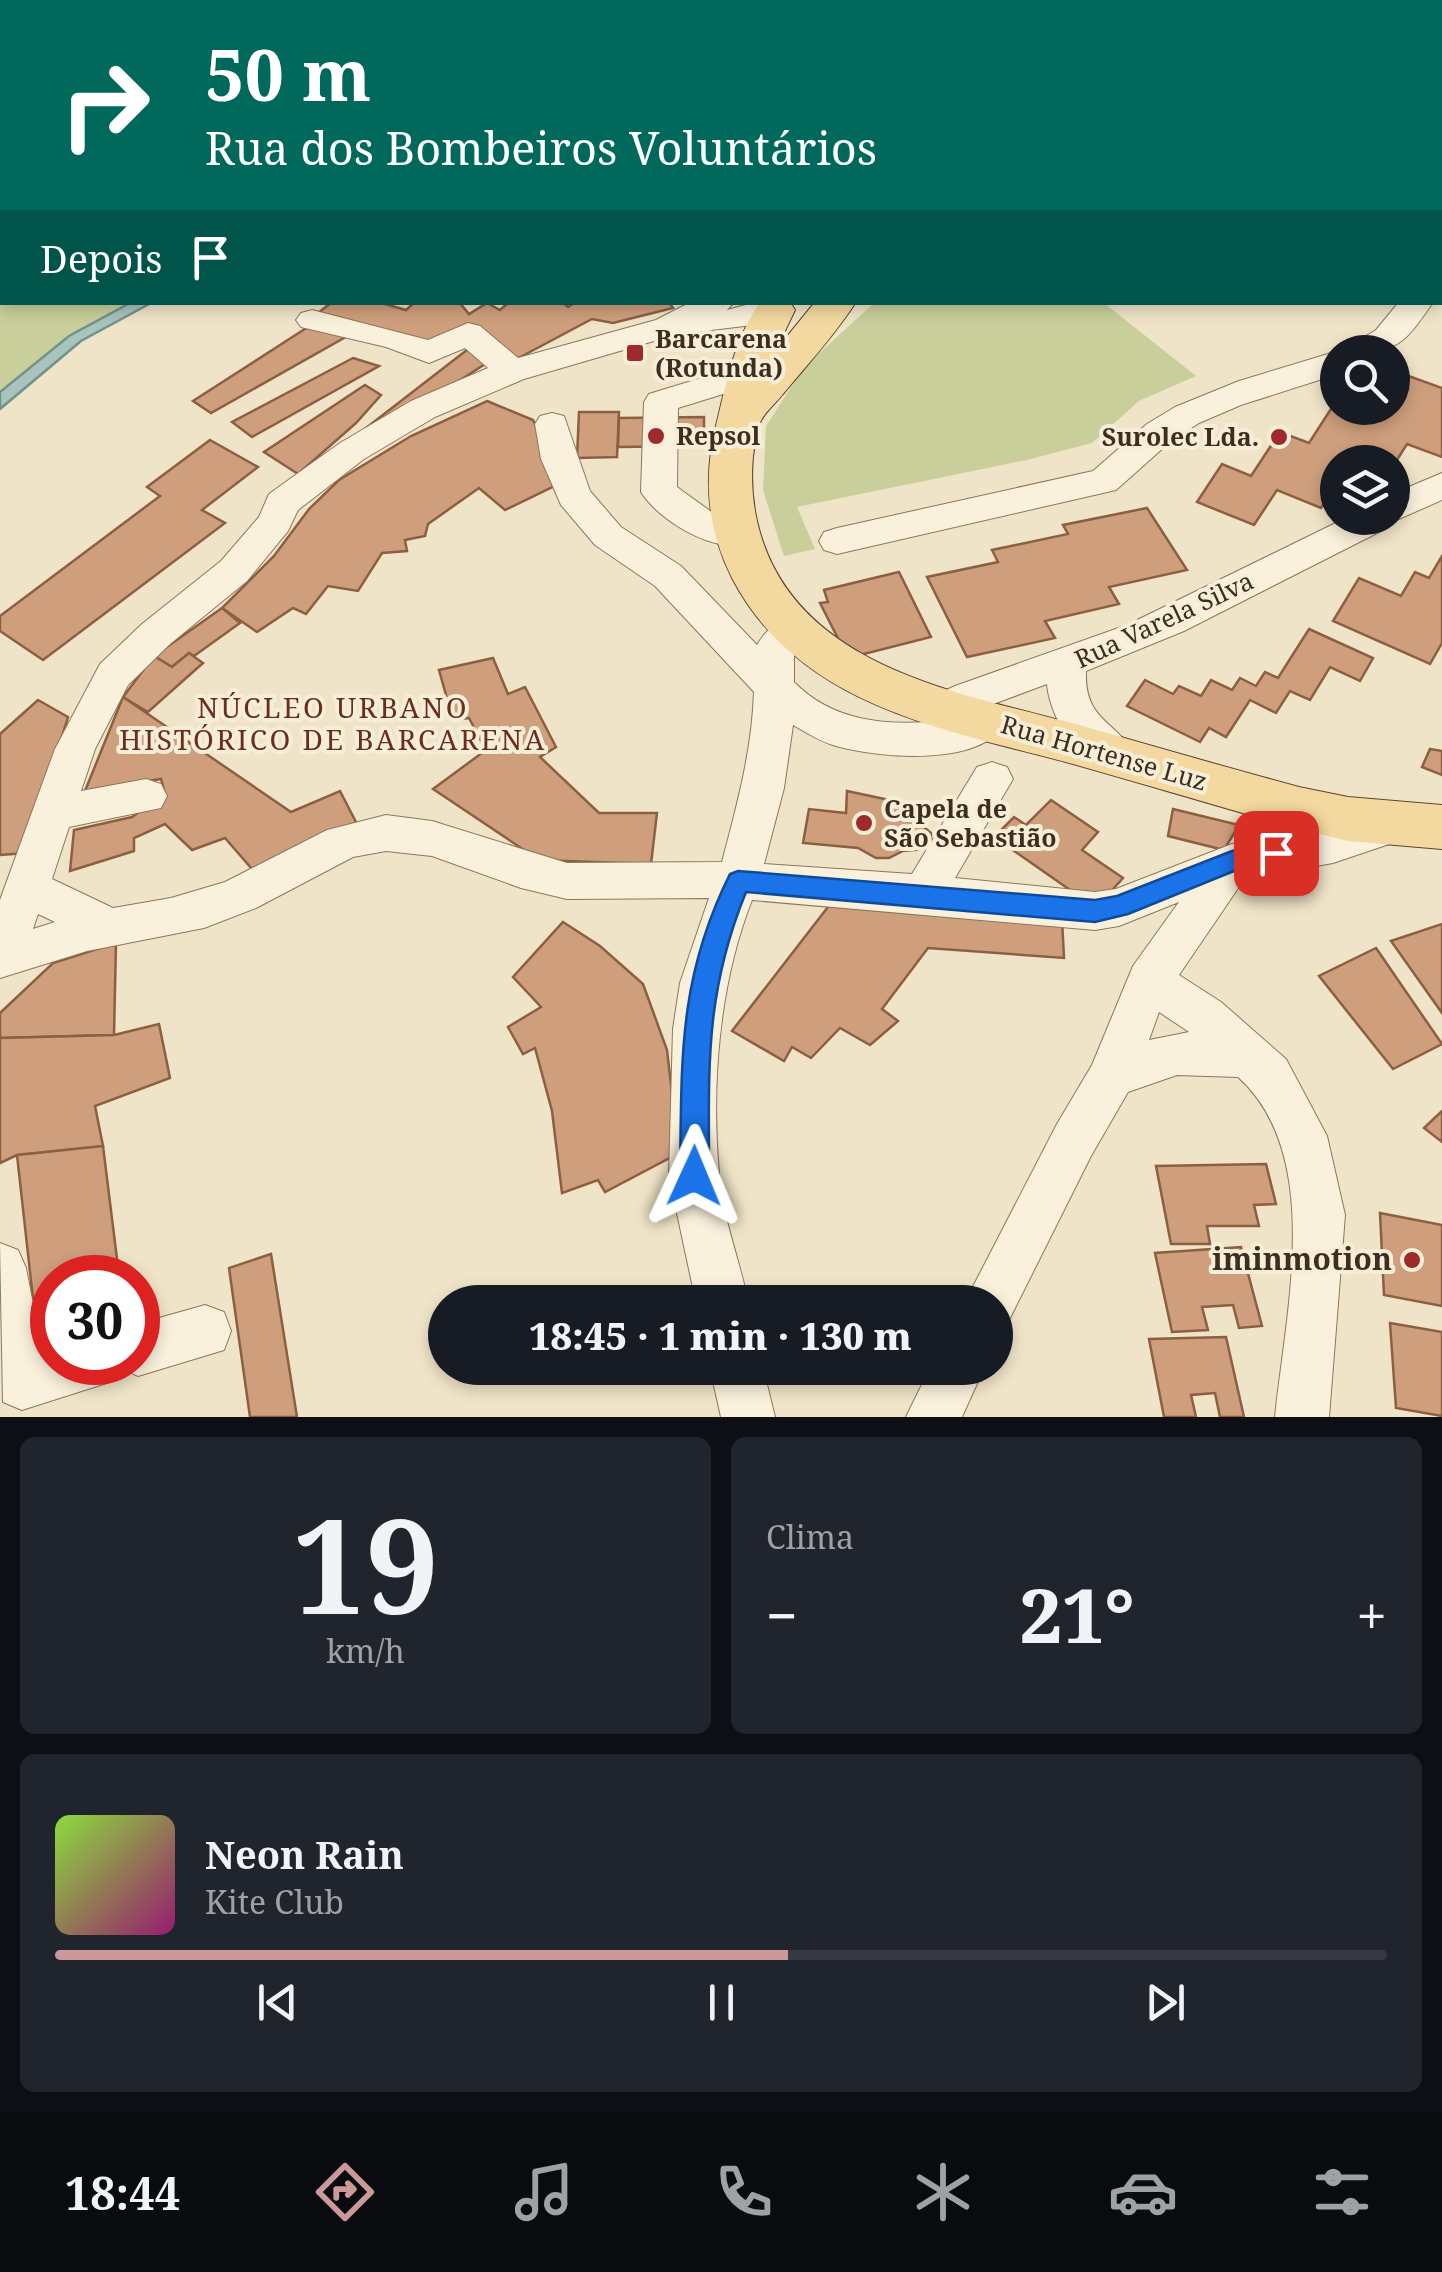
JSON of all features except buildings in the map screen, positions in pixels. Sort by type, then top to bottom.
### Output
[{"type":"main road","points":[[771,307],[807,316],[833,305]]},
{"type":"main road","name":"Rua Hortense Luz","points":[[739,422],[834,305]]},
{"type":"main road","name":"Rua Hortense Luz","points":[[771,307],[729,466],[729,506],[750,572],[792,631],[840,667],[967,714],[1299,808],[1419,826]]},
{"type":"street","points":[[1390,335],[1415,305]]},
{"type":"street","points":[[0,956],[75,749],[114,675],[156,634],[234,571],[275,522],[282,503],[352,451],[423,410],[512,371],[713,314],[771,307]]},
{"type":"street","points":[[713,314],[742,345],[752,369],[661,402],[660,492],[704,525],[736,534]]},
{"type":"street","points":[[312,320],[395,338],[429,352]]},
{"type":"street","points":[[391,365],[468,333],[512,371]]},
{"type":"street","points":[[837,541],[1103,481],[1118,473],[1156,434],[1185,416],[1320,368]]},
{"type":"street","name":"Rua Hortense Luz","points":[[552,424],[559,459],[574,496],[608,536],[668,576],[792,706],[839,731],[870,738],[932,741],[965,735],[967,714]]},
{"type":"street","points":[[1410,501],[1442,485]]},
{"type":"street","name":"Rua Varela Silva","points":[[967,714],[971,694],[1067,665],[1141,636],[1342,535]]},
{"type":"street","points":[[718,1285],[694,1176],[696,1028],[703,983],[738,881],[763,788],[775,648],[792,631]]},
{"type":"street","points":[[1067,665],[1064,692],[1076,717],[1092,738],[1115,756]]},
{"type":"street","points":[[922,896],[992,779]]},
{"type":"street","points":[[53,813],[146,796]]},
{"type":"street","points":[[0,956],[221,904],[355,838],[386,833],[418,835],[528,873],[567,880],[738,881],[1095,911],[1119,906],[1232,862],[1419,826]]},
{"type":"street","points":[[1000,1285],[1111,1077],[1149,980],[1232,862]]},
{"type":"street","points":[[30,880],[112,928]]},
{"type":"street","points":[[1149,980],[1205,1017],[1269,1074],[1288,1103],[1302,1136],[1320,1215],[1302,1417]]},
{"type":"street","points":[[1111,1077],[1162,1054],[1198,1051],[1247,1056]]},
{"type":"street","points":[[0,1268],[22,1383],[30,1381]]},
{"type":"street","points":[[160,1344],[205,1331]]},
{"type":"street","points":[[741,1385],[748,1417]]},
{"type":"street","points":[[932,1417],[949,1385]]},
{"type":"green space","points":[[0,305],[126,305],[69,336],[0,392]]},
{"type":"green space","points":[[872,305],[1107,305],[1196,376],[1139,401],[1092,443],[797,507],[815,549],[784,556],[763,490],[766,426],[804,367]]},
{"type":"water","points":[[126,305],[147,305],[81,341],[0,409],[0,392],[69,336]]},
{"type":"place","name":"Barcarena (Rotunda)","points":[[635,353]]},
{"type":"place","name":"Repsol","points":[[656,436]]},
{"type":"place","name":"Surolec Lda.","points":[[1279,437]]},
{"type":"place","name":"Capela de São Sebastião","points":[[864,823]]},
{"type":"place","name":"iminmotion","points":[[1412,1260]]},
{"type":"district","name":"NÚCLEO URBANO HISTÓRICO DE BARCARENA","points":[[333,724]]},
{"type":"route","points":[[694,1176],[696,1028],[703,983],[738,881],[1095,911],[1119,906],[1232,862],[1276,853]]}]
